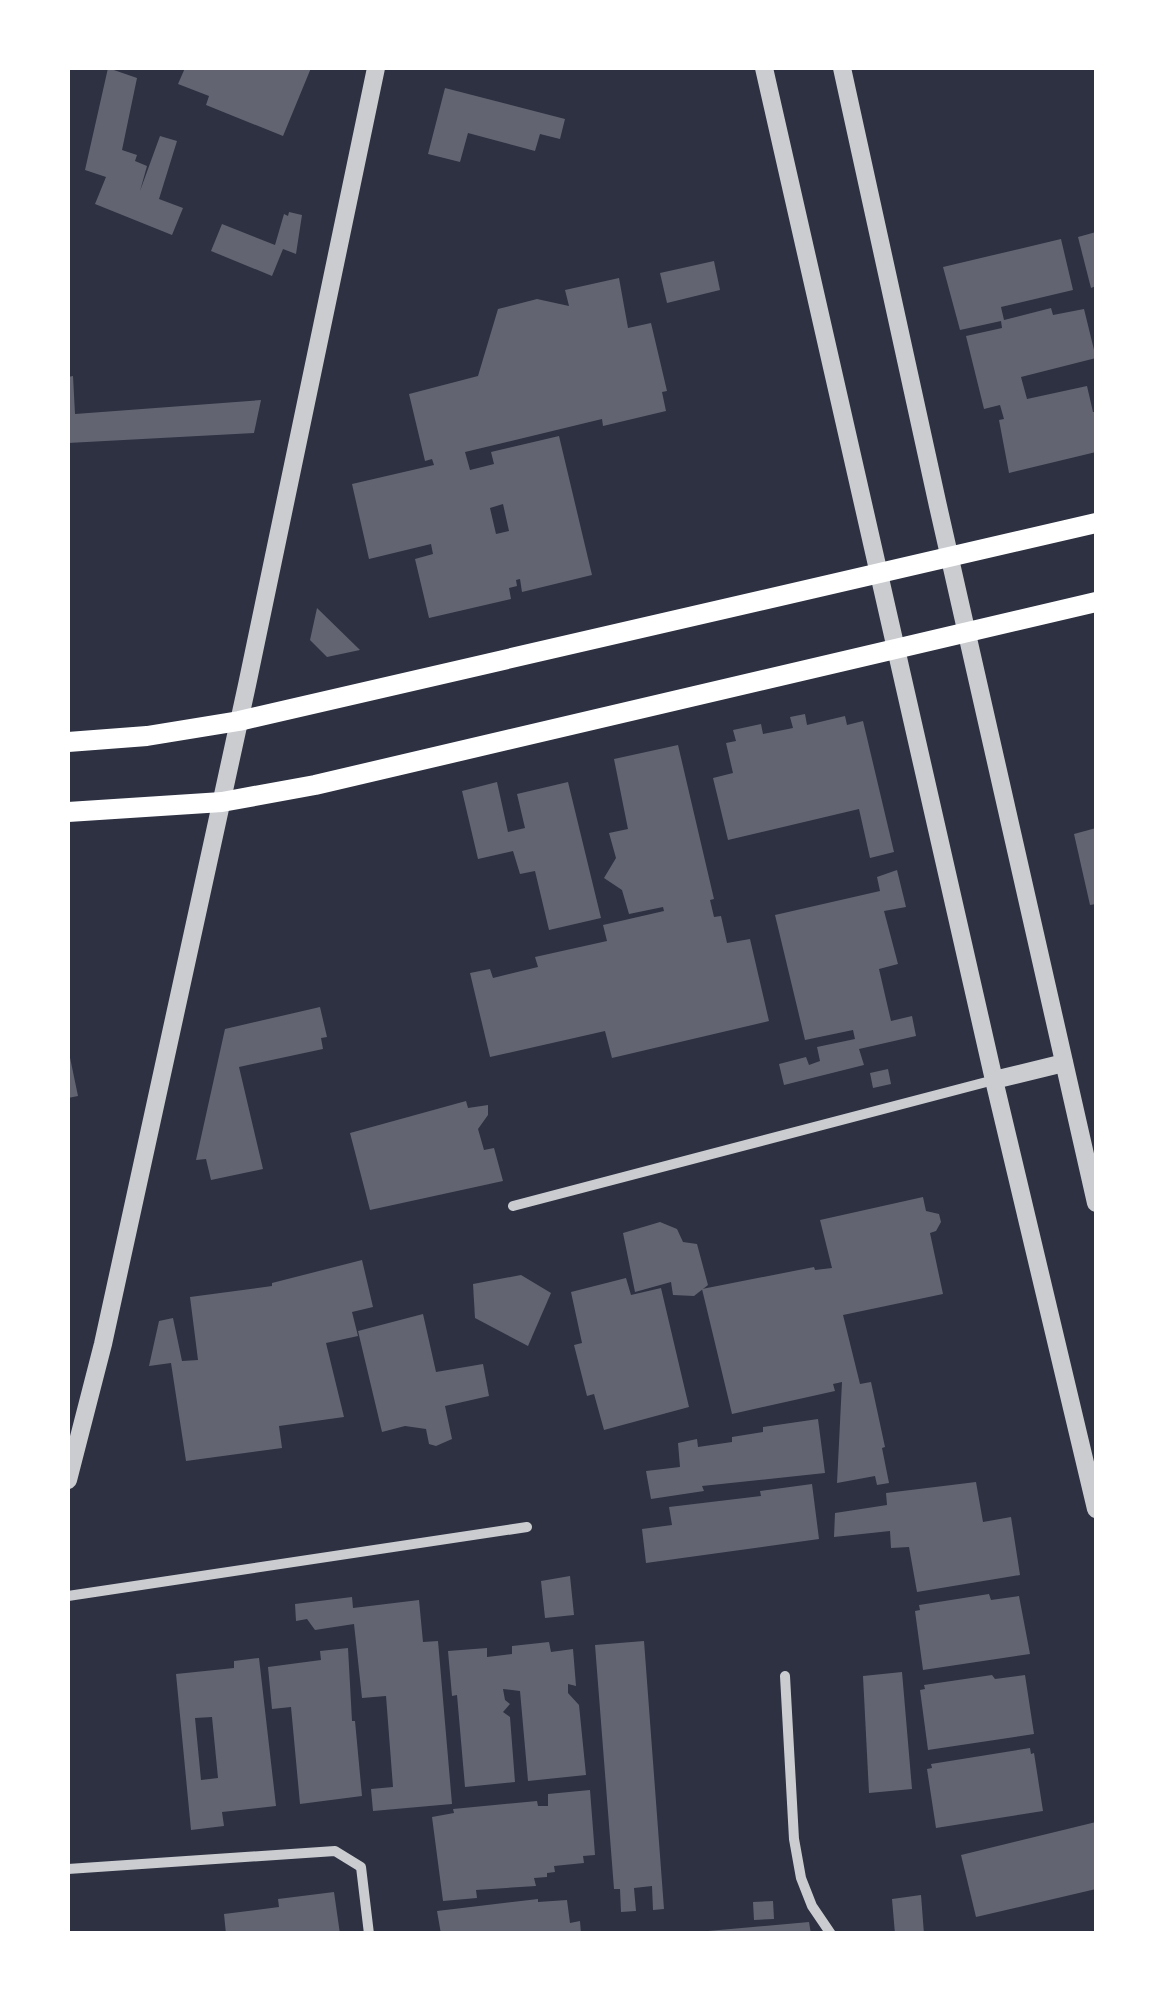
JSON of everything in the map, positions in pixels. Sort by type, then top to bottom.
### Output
[{"type":"main road","points":[[68,742],[147,736],[239,721],[1096,523]]},
{"type":"main road","points":[[68,812],[222,802],[315,785],[1096,602]]},
{"type":"street","points":[[68,1480],[103,1344],[222,802],[376,68]]},
{"type":"street","points":[[764,68],[994,1080],[1096,1509]]},
{"type":"street","points":[[842,68],[1096,1203]]},
{"type":"street","points":[[513,1206],[1064,1063]]},
{"type":"street","points":[[68,1596],[527,1528]]},
{"type":"street","points":[[785,1676],[794,1838],[801,1878],[812,1906],[831,1934]]},
{"type":"street","points":[[68,1869],[335,1850],[361,1868],[369,1934]]},
{"type":"building","points":[[108,68],[137,78],[122,150],[137,155],[135,161],[147,166],[140,191],[160,136],[177,141],[159,199],[183,208],[172,235],[95,204],[106,177],[85,170]]},
{"type":"building","points":[[185,68],[311,68],[283,136],[206,105],[209,96],[178,84]]},
{"type":"building","points":[[445,88],[565,119],[560,139],[540,134],[535,151],[468,133],[460,162],[428,154]]},
{"type":"building","points":[[289,212],[302,215],[296,254],[283,249],[272,276],[211,251],[222,224],[275,245],[284,214],[288,216]]},
{"type":"building","points":[[1096,232],[1096,286],[1091,288],[1078,237]]},
{"type":"building","points":[[1061,239],[1073,290],[1001,307],[1004,320],[1051,308],[1053,315],[1084,309],[1096,358],[1021,377],[1027,399],[1087,386],[1096,412],[1096,452],[1009,473],[1000,405],[984,409],[966,336],[1002,328],[1001,321],[960,330],[943,267]]},
{"type":"building","points":[[714,261],[720,290],[667,303],[660,273]]},
{"type":"building","points":[[619,278],[628,328],[651,323],[667,391],[662,392],[666,411],[603,426],[602,419],[465,452],[470,470],[494,464],[491,452],[559,436],[592,575],[522,592],[520,579],[516,580],[517,586],[509,588],[511,599],[429,618],[415,559],[433,554],[431,544],[369,559],[352,484],[434,465],[432,459],[425,461],[409,394],[478,376],[498,309],[537,299],[569,306],[565,290]],"holes":[[[503,504],[509,531],[496,534],[490,508]]]},
{"type":"building","points":[[73,376],[75,414],[261,400],[254,433],[68,443],[68,377]]},
{"type":"building","points":[[317,608],[360,650],[327,657],[310,640]]},
{"type":"building","points":[[805,714],[807,725],[845,716],[847,725],[863,721],[894,852],[870,858],[859,809],[728,840],[713,778],[733,773],[726,743],[736,741],[733,730],[761,724],[763,734],[793,728],[790,717]]},
{"type":"building","points":[[678,745],[714,899],[710,900],[714,917],[721,916],[727,943],[750,939],[769,1021],[612,1058],[605,1031],[490,1057],[470,973],[490,969],[493,978],[538,967],[535,957],[607,941],[603,925],[664,911],[663,907],[629,914],[622,890],[604,878],[616,858],[609,833],[628,829],[614,759]]},
{"type":"building","points":[[497,782],[508,832],[525,828],[517,794],[568,782],[601,918],[549,930],[535,871],[520,874],[513,851],[478,859],[462,791]]},
{"type":"building","points":[[1096,828],[1096,904],[1090,905],[1074,834]]},
{"type":"building","points":[[897,870],[906,907],[884,911],[898,964],[879,969],[891,1021],[912,1016],[916,1036],[859,1049],[864,1065],[784,1085],[779,1064],[806,1057],[809,1065],[820,1061],[817,1047],[855,1039],[853,1030],[805,1040],[775,915],[880,891],[877,877]]},
{"type":"building","points":[[320,1007],[327,1037],[321,1038],[323,1049],[239,1067],[263,1169],[211,1180],[206,1159],[196,1160],[225,1029]]},
{"type":"building","points":[[68,1048],[78,1096],[68,1098]]},
{"type":"building","points":[[888,1069],[891,1084],[873,1088],[870,1073]]},
{"type":"building","points":[[466,1101],[468,1108],[488,1105],[488,1115],[478,1129],[484,1150],[494,1148],[503,1181],[370,1210],[350,1133]]},
{"type":"building","points":[[923,1197],[926,1211],[939,1214],[941,1222],[930,1233],[943,1294],[843,1315],[860,1384],[871,1382],[889,1483],[877,1485],[875,1476],[837,1483],[842,1382],[833,1384],[835,1391],[732,1414],[702,1289],[814,1267],[832,1268],[820,1220]]},
{"type":"building","points":[[660,1222],[677,1229],[683,1242],[697,1244],[708,1285],[694,1296],[673,1295],[671,1282],[635,1292],[623,1233]]},
{"type":"building","points":[[362,1260],[373,1307],[352,1312],[358,1336],[326,1343],[344,1417],[279,1426],[282,1448],[186,1461],[171,1363],[149,1366],[159,1321],[173,1318],[182,1361],[198,1360],[190,1297],[272,1286]]},
{"type":"building","points":[[521,1275],[551,1293],[528,1346],[475,1318],[473,1284]]},
{"type":"building","points":[[626,1278],[631,1295],[661,1288],[689,1407],[604,1430],[594,1394],[587,1396],[574,1345],[582,1343],[571,1292]]},
{"type":"building","points":[[423,1314],[436,1372],[483,1364],[489,1396],[445,1406],[452,1439],[436,1446],[429,1444],[426,1429],[405,1426],[382,1432],[358,1331]]},
{"type":"building","points":[[818,1419],[825,1473],[702,1486],[704,1491],[651,1499],[646,1471],[680,1467],[678,1443],[697,1439],[698,1447],[732,1442],[732,1437],[763,1432],[763,1427]]},
{"type":"building","points":[[976,1482],[983,1522],[1011,1517],[1020,1575],[917,1592],[909,1547],[891,1548],[890,1531],[834,1537],[835,1513],[887,1505],[886,1493]]},
{"type":"building","points":[[812,1484],[819,1539],[646,1563],[642,1529],[672,1525],[669,1507],[761,1496],[760,1491]]},
{"type":"building","points":[[570,1576],[574,1615],[545,1618],[541,1581]]},
{"type":"building","points":[[989,1594],[991,1600],[1019,1596],[1030,1654],[923,1670],[915,1611],[920,1610],[919,1605]]},
{"type":"building","points":[[352,1597],[353,1608],[419,1600],[423,1642],[438,1641],[452,1804],[373,1811],[371,1789],[393,1787],[386,1696],[362,1698],[354,1624],[315,1630],[307,1619],[296,1621],[295,1604]]},
{"type":"building","points":[[644,1641],[664,1909],[653,1910],[652,1886],[634,1888],[636,1911],[621,1912],[620,1889],[614,1889],[595,1645]]},
{"type":"building","points":[[549,1642],[551,1652],[573,1649],[576,1686],[568,1684],[568,1693],[579,1705],[586,1775],[528,1781],[520,1691],[503,1689],[510,1704],[503,1712],[510,1717],[515,1782],[465,1787],[457,1695],[452,1696],[448,1651],[487,1648],[487,1657],[512,1654],[512,1646]]},
{"type":"building","points":[[348,1648],[362,1796],[300,1804],[291,1707],[272,1709],[268,1667],[321,1660],[320,1651]]},
{"type":"building","points":[[259,1658],[276,1806],[222,1812],[224,1826],[191,1830],[176,1674],[234,1668],[234,1661]],"holes":[[[212,1717],[218,1778],[201,1780],[195,1718]]]},
{"type":"building","points":[[902,1672],[912,1789],[869,1793],[863,1676]]},
{"type":"building","points":[[992,1675],[995,1679],[1025,1675],[1034,1734],[928,1750],[920,1690],[925,1689],[924,1685]]},
{"type":"building","points":[[1030,1748],[1043,1811],[936,1828],[927,1769],[932,1768],[931,1764]]},
{"type":"building","points":[[590,1790],[595,1855],[583,1856],[584,1863],[554,1866],[555,1872],[547,1873],[547,1877],[534,1878],[536,1886],[476,1890],[477,1898],[443,1901],[432,1817],[454,1813],[453,1809],[537,1801],[538,1806],[548,1806],[548,1794]]},
{"type":"building","points":[[1096,1822],[1096,1889],[976,1917],[961,1855]]},
{"type":"building","points":[[334,1892],[340,1934],[226,1934],[224,1914],[279,1907],[278,1899]]},
{"type":"building","points":[[921,1895],[924,1934],[895,1934],[892,1899]]},
{"type":"building","points":[[538,1899],[567,1900],[570,1923],[580,1921],[581,1934],[441,1934],[437,1911]]},
{"type":"building","points":[[773,1901],[774,1919],[754,1920],[753,1902]]},
{"type":"building","points":[[809,1922],[811,1934],[708,1931]]}]
